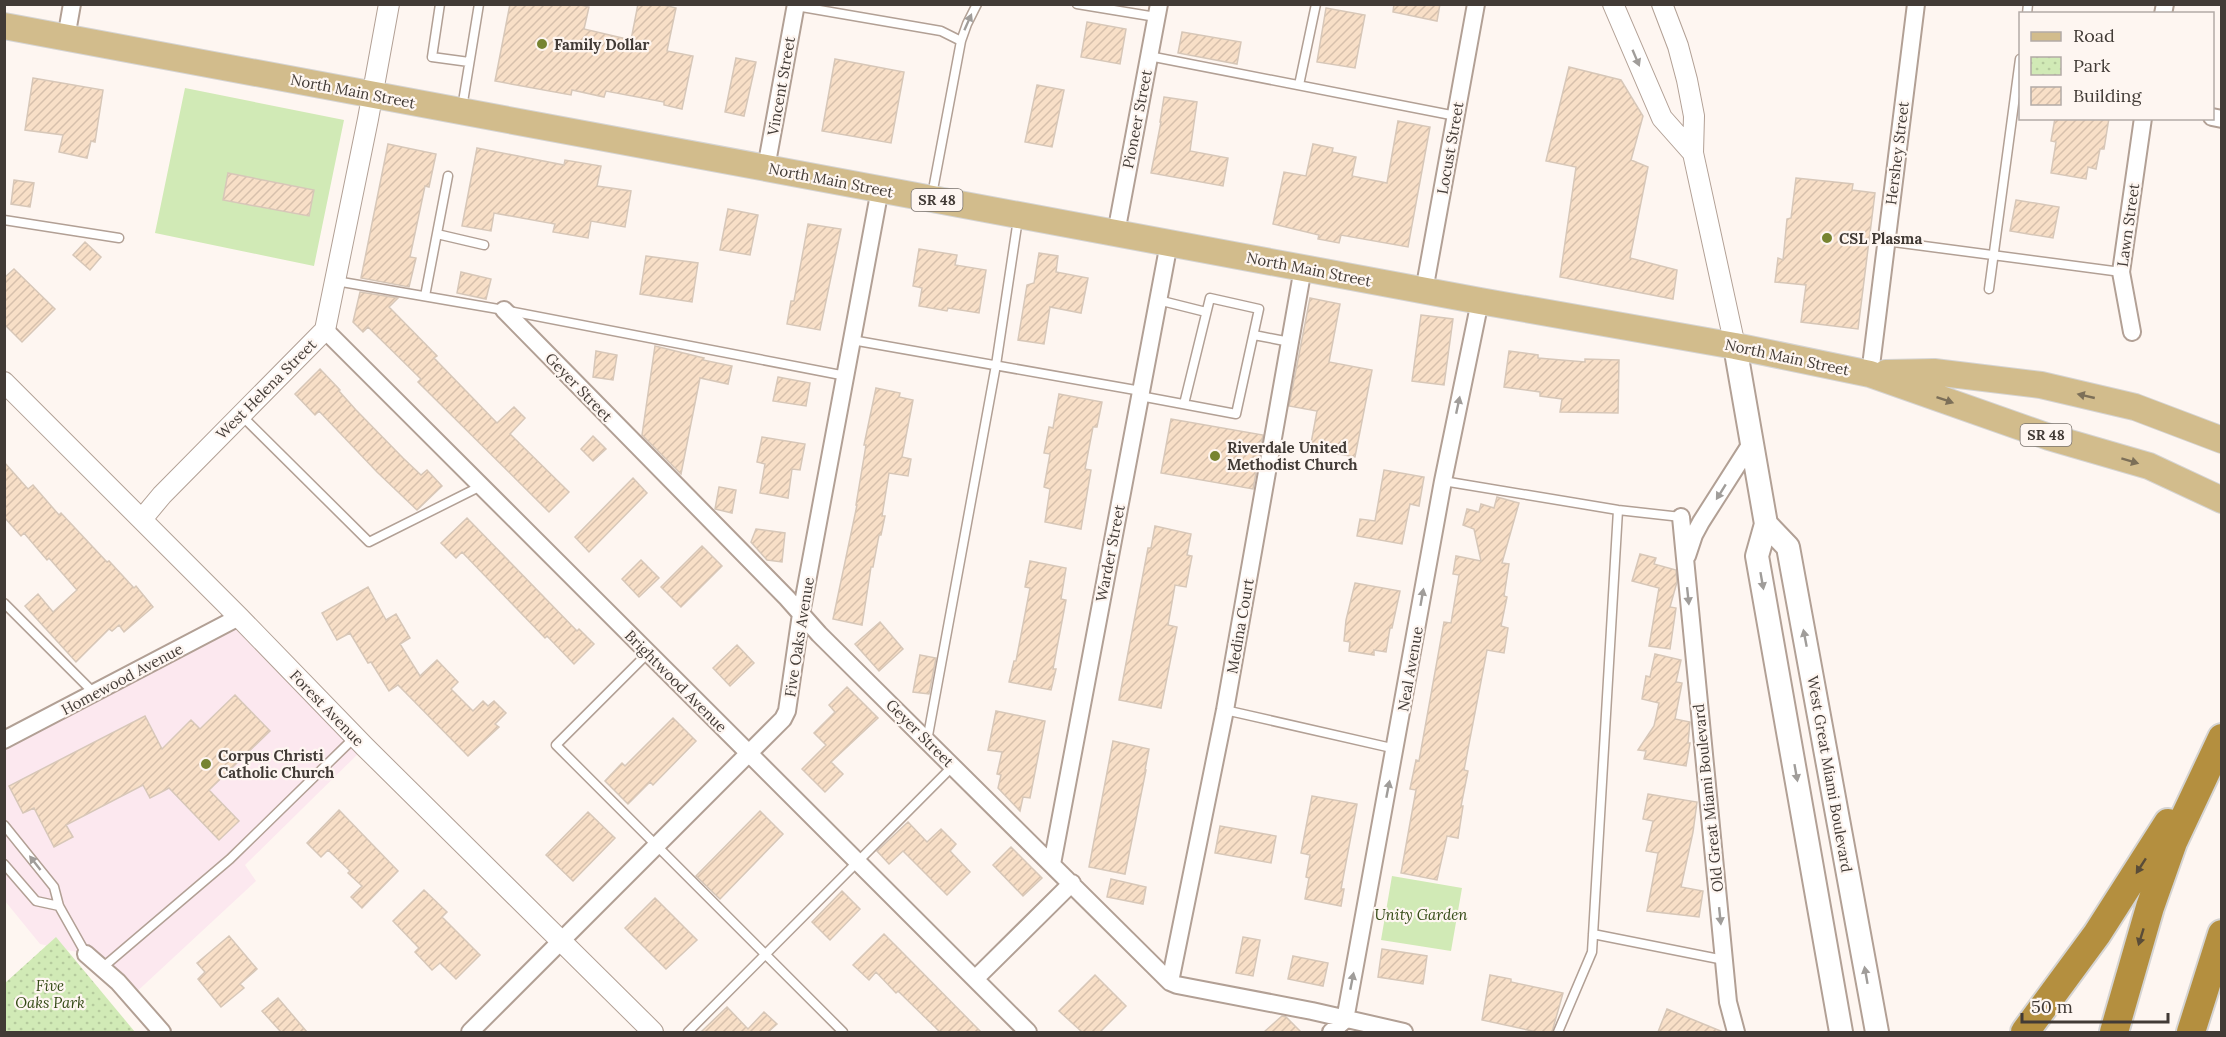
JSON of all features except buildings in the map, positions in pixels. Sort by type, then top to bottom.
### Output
[{"type":"highway","points":[[2114,1032],[2154,896],[2173,842],[2222,738]]},
{"type":"highway","points":[[2025,1032],[2090,943],[2179,805],[2200,785]]},
{"type":"highway","points":[[2191,1032],[2222,934]]},
{"type":"main road","name":"North Main Street","points":[[4,26],[1424,291],[1735,346],[1870,374],[2049,436],[2149,466],[2222,500]]},
{"type":"main road","points":[[1735,346],[1766,524],[1757,556],[1841,1032]]},
{"type":"main road","name":"North Main Street","points":[[1870,374],[1934,372],[2041,385],[2135,407],[2222,440]]},
{"type":"main road","name":"West Great Miami Boulevard","points":[[1766,524],[1788,546],[1877,1032]]},
{"type":"street","points":[[66,38],[72,4]]},
{"type":"street","name":"West Helena Street","points":[[142,519],[162,495],[324,330],[389,4]]},
{"type":"street","name":"Locust Street","points":[[1424,291],[1476,4]]},
{"type":"street","points":[[1613,4],[1662,118],[1693,153]]},
{"type":"street","points":[[1662,4],[1678,46],[1687,80],[1694,116],[1693,153],[1735,346]]},
{"type":"street","name":"Hershey Street","points":[[1870,374],[1916,4]]},
{"type":"street","name":"Vincent Street","points":[[766,168],[796,5]]},
{"type":"street","name":"Pioneer Street","points":[[1116,233],[1158,11]]},
{"type":"street","name":"Lawn Street","points":[[2132,332],[2121,272],[2143,120]]},
{"type":"street","name":"Five Oaks Avenue","points":[[470,1032],[783,719],[787,711],[801,614],[880,189]]},
{"type":"street","name":"Warder Street","points":[[1052,864],[1169,243]]},
{"type":"street","name":"Medina Court","points":[[1170,982],[1225,710],[1303,268]]},
{"type":"street","name":"Neal Avenue","points":[[1345,1020],[1443,481],[1480,301]]},
{"type":"street","name":"Geyer Street","points":[[504,310],[801,614],[1170,982],[1178,986],[1404,1032]]},
{"type":"street","name":"Brightwood Avenue","points":[[324,330],[1029,1032]]},
{"type":"street","name":"Forest Avenue","points":[[4,382],[652,1032]]},
{"type":"street","name":"Old Great Miami Boulevard","points":[[1685,563],[1694,535],[1752,442]]},
{"type":"street","name":"Old Great Miami Boulevard","points":[[1681,517],[1728,1002],[1736,1032]]},
{"type":"street","name":"Homewood Avenue","points":[[4,740],[239,617]]},
{"type":"street","points":[[975,979],[1072,883]]},
{"type":"street","points":[[86,954],[118,982],[162,1032]]},
{"type":"street","points":[[1331,1032],[1345,1020]]},
{"type":"lane","points":[[440,4],[432,57],[469,62]]},
{"type":"lane","points":[[461,111],[479,4]]},
{"type":"lane","points":[[932,199],[961,41],[977,4]]},
{"type":"lane","points":[[1077,4],[1158,11]]},
{"type":"lane","points":[[1299,85],[1316,4]]},
{"type":"lane","points":[[796,5],[941,31],[961,41]]},
{"type":"lane","points":[[1149,56],[1456,116]]},
{"type":"lane","points":[[1989,289],[2019,68]]},
{"type":"lane","points":[[425,297],[448,176]]},
{"type":"lane","points":[[927,741],[996,365],[1019,215]]},
{"type":"lane","points":[[4,220],[120,238]]},
{"type":"lane","points":[[437,234],[484,245]]},
{"type":"lane","points":[[1887,241],[2121,272]]},
{"type":"lane","points":[[334,281],[504,310],[846,376]]},
{"type":"lane","points":[[852,340],[996,365],[1141,393],[1184,404],[1236,414],[1259,309],[1210,298],[1184,404]]},
{"type":"lane","points":[[1158,300],[1206,312]]},
{"type":"lane","points":[[1254,335],[1290,342]]},
{"type":"lane","points":[[241,415],[369,542],[481,486]]},
{"type":"lane","points":[[1443,481],[1618,510],[1681,517]]},
{"type":"lane","points":[[1558,1032],[1592,952],[1618,510]]},
{"type":"lane","points":[[4,603],[94,693]]},
{"type":"lane","points":[[648,653],[556,746],[843,1032]]},
{"type":"lane","points":[[1225,710],[1396,749]]},
{"type":"lane","points":[[102,968],[230,859],[356,737]]},
{"type":"lane","points":[[688,1032],[953,766]]},
{"type":"lane","points":[[4,825],[54,887],[59,906],[86,954]]},
{"type":"lane","points":[[4,864],[36,901],[59,906]]},
{"type":"lane","points":[[1593,934],[1724,960]]},
{"type":"shaded area","points":[[239,617],[365,747],[245,865],[256,881],[131,997],[86,954],[40,944],[5,901],[5,740]]},
{"type":"green space","points":[[185,88],[344,120],[314,266],[155,233]]},
{"type":"green space","name":"Unity Garden","points":[[1392,876],[1462,888],[1451,951],[1381,940]]},
{"type":"green space","name":"Five Oaks Park","points":[[56,937],[135,1032],[5,1032],[5,983]]},
{"type":"place","name":"Family Dollar","points":[[542,44]]},
{"type":"place","name":"CSL Plasma","points":[[1827,238]]},
{"type":"place","name":"Riverdale United Methodist Church","points":[[1215,456]]},
{"type":"place","name":"Corpus Christi Catholic Church","points":[[206,764]]}]
